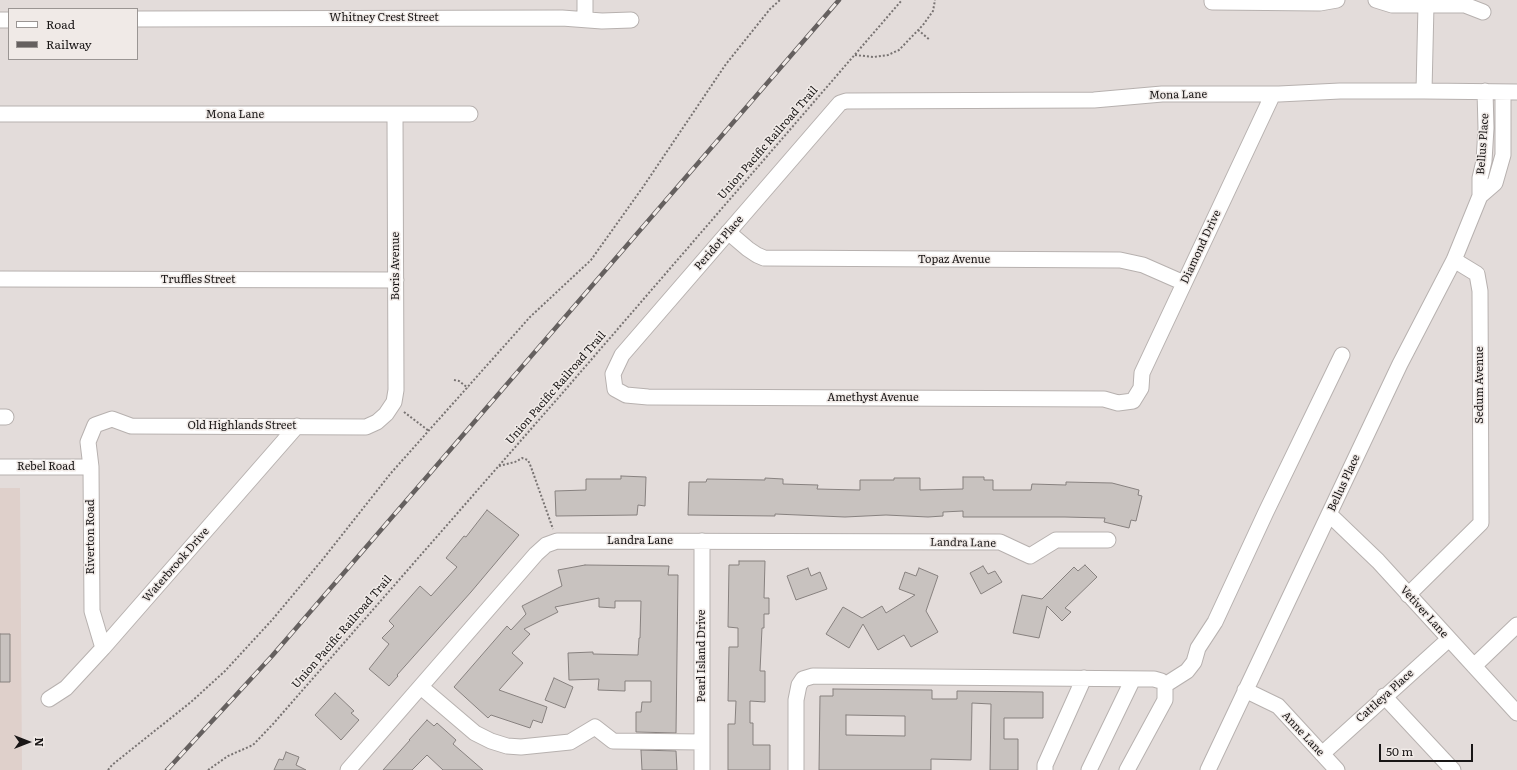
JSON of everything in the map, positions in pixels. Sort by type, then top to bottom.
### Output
[{"type":"street","points":[[585,0],[585,19]]},
{"type":"street","points":[[1212,1],[1320,3],[1337,0]]},
{"type":"street","points":[[1376,0],[1392,5],[1465,5],[1483,12]]},
{"type":"street","points":[[1424,91],[1426,5]]},
{"type":"street","name":"Whitney Crest Street","points":[[138,19],[562,18],[632,20]]},
{"type":"street","name":"Mona Lane","points":[[840,103],[854,100],[1094,100],[1162,94],[1273,94],[1340,91],[1510,92]]},
{"type":"street","name":"Bellus Place","points":[[1208,770],[1400,364],[1454,260],[1480,196],[1480,178],[1484,161],[1486,128],[1485,91]]},
{"type":"street","name":"Bellus Place","points":[[1480,196],[1494,183],[1503,155],[1510,92]]},
{"type":"street","name":"Diamond Drive","points":[[1133,401],[1141,388],[1142,373],[1273,94]]},
{"type":"street","name":"Peridot Place","points":[[615,389],[613,374],[622,355],[840,103]]},
{"type":"street","name":"Mona Lane","points":[[0,114],[470,114]]},
{"type":"street","name":"Boris Avenue","points":[[386,414],[394,402],[396,390],[395,115]]},
{"type":"street","name":"Topaz Avenue","points":[[728,232],[748,249],[764,258],[1120,260],[1142,265],[1184,283]]},
{"type":"street","name":"Sedum Avenue","points":[[1408,595],[1481,524],[1480,291],[1477,274],[1454,260]]},
{"type":"street","name":"Truffles Street","points":[[0,279],[396,280]]},
{"type":"street","points":[[1165,685],[1187,671],[1194,662],[1198,648],[1215,622],[1342,355]]},
{"type":"street","name":"Amethyst Avenue","points":[[615,389],[626,395],[648,397],[1104,399],[1118,403],[1133,401]]},
{"type":"street","name":"Old Highlands Street","points":[[95,425],[112,419],[131,426],[366,426],[377,422],[386,414]]},
{"type":"street","name":"Riverton Road","points":[[95,425],[88,442],[91,467],[92,611],[103,648]]},
{"type":"street","name":"Waterbrook Drive","points":[[49,699],[66,688],[103,648],[297,426]]},
{"type":"street","name":"Rebel Road","points":[[0,467],[91,467]]},
{"type":"street","name":"Vetiver Lane","points":[[1330,514],[1378,561],[1517,713]]},
{"type":"street","name":"Landra Lane","points":[[348,770],[536,554],[546,545],[557,541],[1000,542],[1030,556],[1056,540],[1108,540]]},
{"type":"street","name":"Pearl Island Drive","points":[[702,541],[702,770]]},
{"type":"street","points":[[1474,666],[1517,625]]},
{"type":"street","name":"Cattleya Place","points":[[1322,754],[1384,696],[1449,639]]},
{"type":"street","points":[[796,770],[796,700],[799,686],[803,679],[813,676],[1133,678],[1154,679],[1161,681],[1165,685],[1165,700],[1127,770]]},
{"type":"street","points":[[1045,770],[1045,765],[1084,678]]},
{"type":"street","points":[[1089,770],[1133,678]]},
{"type":"street","points":[[421,687],[475,733],[491,741],[507,746],[521,747],[570,742],[595,727],[613,741],[702,742]]},
{"type":"street","name":"Anne Lane","points":[[1245,690],[1278,706],[1337,770]]},
{"type":"street","points":[[1384,696],[1453,770]]},
{"type":"path","points":[[108,770],[112,765],[191,702],[225,671],[272,620],[391,473],[530,317],[590,260],[643,187],[726,64],[770,9],[780,0]]},
{"type":"path","name":"Union Pacific Railroad Trail","points":[[208,770],[228,756],[253,745],[268,729],[569,385],[902,0]]},
{"type":"path","points":[[855,55],[874,57],[888,55],[900,50],[933,11],[935,0]]},
{"type":"path","points":[[918,30],[930,40]]},
{"type":"path","points":[[454,380],[459,381],[468,388]]},
{"type":"path","points":[[403,411],[429,431]]},
{"type":"path","points":[[497,466],[515,462],[522,458],[528,460],[557,541]]},
{"type":"shaded area","points":[[0,488],[20,488],[22,770],[0,770]]},
{"type":"building","points":[[621,476],[646,477],[645,506],[638,505],[637,515],[556,516],[555,491],[586,490],[586,479],[621,479]]},
{"type":"building","points":[[963,477],[984,477],[984,480],[993,480],[993,490],[1031,490],[1032,484],[1066,485],[1066,482],[1112,483],[1139,490],[1138,495],[1142,496],[1136,521],[1131,520],[1129,528],[1104,522],[1105,518],[963,517],[963,511],[943,512],[943,516],[928,517],[886,515],[845,517],[775,514],[775,516],[688,515],[689,482],[706,482],[707,479],[783,479],[783,484],[818,485],[817,489],[860,490],[860,480],[920,478],[920,490],[963,489]]},
{"type":"building","points":[[487,510],[519,535],[389,686],[369,669],[389,644],[382,638],[394,626],[389,621],[420,586],[431,596],[457,567],[446,558],[464,536],[466,537]]},
{"type":"building","points":[[739,561],[765,561],[764,598],[769,598],[769,614],[764,614],[760,671],[765,671],[765,702],[750,701],[750,723],[753,723],[753,745],[770,745],[770,770],[728,770],[728,724],[735,724],[736,701],[728,701],[729,647],[738,647],[738,628],[728,627],[729,565],[739,565]]},
{"type":"building","points":[[585,565],[669,566],[668,575],[678,575],[676,733],[636,732],[636,712],[641,712],[642,702],[651,702],[651,681],[625,681],[625,691],[598,690],[599,679],[569,680],[568,653],[593,652],[593,654],[638,655],[641,601],[615,601],[615,608],[599,607],[599,598],[555,607],[558,612],[524,629],[530,634],[512,653],[523,663],[499,690],[547,707],[542,723],[533,720],[530,728],[491,715],[488,718],[454,687],[507,626],[511,630],[526,614],[522,606],[562,586],[558,570]]},
{"type":"building","points":[[1085,565],[1097,577],[1065,608],[1071,612],[1062,621],[1047,606],[1039,638],[1013,633],[1022,595],[1042,599],[1074,567],[1078,571]]},
{"type":"building","points":[[983,566],[988,574],[995,571],[1002,582],[981,594],[970,573]]},
{"type":"building","points":[[808,568],[811,576],[820,572],[827,589],[796,600],[787,576]]},
{"type":"building","points":[[919,568],[938,576],[926,611],[938,632],[911,647],[904,635],[878,650],[863,624],[849,648],[826,634],[843,607],[862,618],[882,606],[886,613],[915,595],[899,589],[905,572],[916,576]]},
{"type":"building","points":[[0,634],[10,634],[10,682],[0,682]]},
{"type":"building","points":[[554,678],[573,687],[565,708],[545,700]]},
{"type":"building","points":[[833,689],[932,690],[932,699],[957,699],[957,691],[1043,692],[1043,718],[1004,718],[1004,739],[1018,739],[1018,770],[990,770],[991,704],[972,703],[971,760],[931,759],[931,770],[819,770],[820,696],[833,696]],"holes":[[[846,715],[905,716],[905,736],[846,735]]]},
{"type":"building","points":[[335,693],[354,711],[351,713],[359,720],[341,740],[315,715]]},
{"type":"building","points":[[427,720],[434,726],[437,723],[456,740],[453,744],[483,770],[443,770],[427,755],[412,770],[383,770]]},
{"type":"building","points":[[641,750],[676,751],[677,770],[642,770]]},
{"type":"building","points":[[286,752],[299,757],[296,765],[306,770],[274,770],[279,759],[283,760]]},
{"type":"railway","points":[[167,770],[272,656],[839,0]]}]
